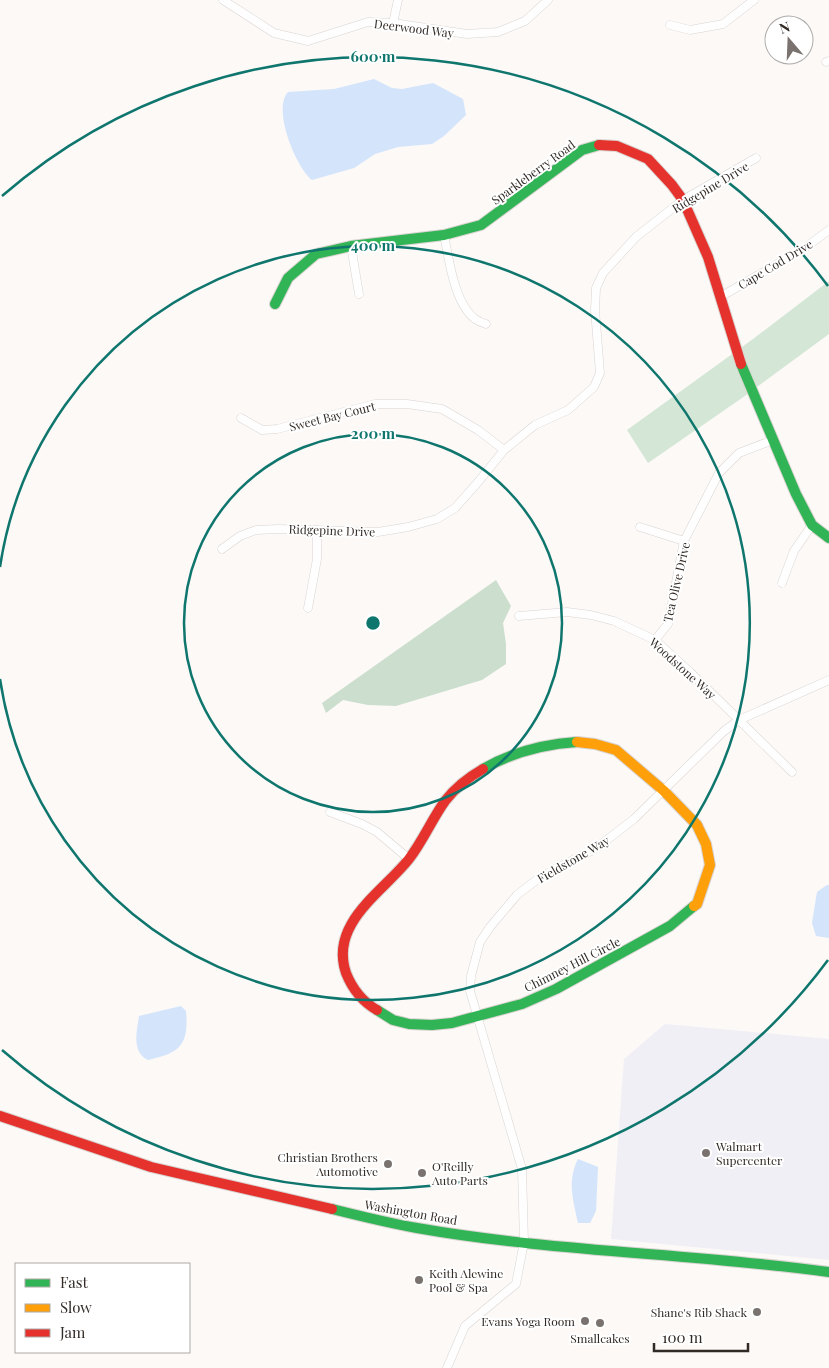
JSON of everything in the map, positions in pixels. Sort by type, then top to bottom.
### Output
[{"type":"street","name":"Deerwood Way","points":[[223,0],[274,33],[308,41],[368,22],[393,23],[467,34],[498,32],[525,21],[548,0]]},
{"type":"street","points":[[393,23],[398,0]]},
{"type":"street","points":[[670,25],[690,30],[723,24],[754,0]]},
{"type":"street","name":"Sparkleberry Road","points":[[275,304],[288,278],[316,254],[351,246],[444,234],[481,225],[582,150],[598,146],[617,146],[648,159],[683,200],[708,257],[742,366],[796,494],[812,525],[829,538]]},
{"type":"street","name":"Ridgepine Drive","points":[[222,549],[240,536],[256,530],[378,532],[408,527],[437,518],[456,508],[504,450],[535,425],[568,410],[594,387],[600,373],[595,310],[596,288],[603,273],[636,237],[683,200],[756,158]]},
{"type":"street","name":"Cape Cod Drive","points":[[720,297],[802,250],[829,230]]},
{"type":"street","points":[[444,234],[451,272],[463,304],[474,319],[486,324]]},
{"type":"street","points":[[351,246],[359,294]]},
{"type":"street","name":"Sweet Bay Court","points":[[241,418],[262,430],[277,429],[375,404],[406,404],[442,409],[478,430],[504,450]]},
{"type":"street","name":"Tea Olive Drive","points":[[654,640],[668,624],[684,541],[719,473],[739,453],[773,440]]},
{"type":"street","points":[[782,583],[794,551],[812,525]]},
{"type":"street","points":[[640,527],[684,541]]},
{"type":"street","points":[[308,608],[317,559],[317,530]]},
{"type":"street","name":"Woodstone Way","points":[[519,616],[567,612],[590,615],[614,621],[654,640],[690,672],[792,772]]},
{"type":"street","name":"Fieldstone Way","points":[[447,1368],[465,1326],[516,1284],[524,1242],[522,1169],[470,992],[471,976],[480,942],[517,895],[555,869],[595,849],[634,820],[724,731],[739,720],[829,680]]},
{"type":"street","name":"Chimney Hill Circle","points":[[577,742],[595,744],[616,750],[664,791],[697,825],[706,844],[710,865],[697,904],[670,926],[556,988],[522,1004],[478,1017],[432,1025],[409,1024],[393,1020],[368,1005],[350,983],[345,969],[343,954],[346,934],[357,914],[409,858],[446,800],[468,778],[499,760],[533,749],[577,742]]},
{"type":"street","points":[[330,812],[377,832],[409,858]]},
{"type":"street","name":"Washington Road","points":[[0,1116],[151,1167],[270,1196],[417,1228],[524,1242],[779,1265],[829,1272]]},
{"type":"shaded area","points":[[665,1024],[829,1039],[829,1260],[611,1239],[624,1059]]},
{"type":"green space","points":[[829,281],[829,334],[742,398],[648,463],[627,430],[753,339]]},
{"type":"green space","points":[[496,580],[511,606],[503,623],[506,664],[482,680],[396,706],[368,705],[343,700],[326,713],[322,703]]},
{"type":"water","points":[[374,79],[392,88],[402,89],[433,83],[463,99],[466,115],[444,136],[432,144],[398,147],[375,154],[354,168],[312,180],[299,163],[293,151],[284,124],[284,100],[288,92],[334,89]]},
{"type":"water","points":[[829,885],[829,938],[816,936],[812,923],[817,892]]},
{"type":"water","points":[[181,1006],[186,1011],[187,1023],[184,1040],[180,1046],[168,1054],[148,1060],[139,1052],[137,1047],[136,1034],[139,1016]]},
{"type":"water","points":[[578,1159],[598,1167],[596,1211],[590,1223],[578,1223],[574,1206],[572,1183]]},
{"type":"traffic: fast","points":[[275,304],[288,278],[316,254],[351,246],[444,235],[481,225],[582,150],[599,145]]},
{"type":"traffic: fast","points":[[741,364],[796,494],[812,525],[829,538]]},
{"type":"traffic: fast","points":[[483,769],[505,758],[528,750],[577,742]]},
{"type":"traffic: fast","points":[[377,1010],[393,1020],[409,1024],[432,1025],[452,1023],[522,1004],[556,989],[670,926],[694,906]]},
{"type":"traffic: fast","points":[[332,1209],[395,1224],[468,1236],[726,1260],[829,1272]]},
{"type":"traffic: slow","points":[[577,742],[595,744],[616,750],[664,791],[697,825],[706,844],[710,865],[697,904],[694,906]]},
{"type":"traffic: jam","points":[[599,145],[617,146],[648,159],[683,200],[708,257],[741,364]]},
{"type":"traffic: jam","points":[[377,1010],[358,994],[346,973],[343,955],[345,939],[361,910],[409,859],[449,796],[462,783],[483,769]]},
{"type":"traffic: jam","points":[[0,1116],[151,1167],[332,1209]]},
{"type":"place","name":"Walmart Supercenter","points":[[706,1153]]},
{"type":"place","name":"Christian Brothers Automotive","points":[[388,1164]]},
{"type":"place","name":"O'Reilly Auto Parts","points":[[422,1173]]},
{"type":"place","name":"Keith Alewine Pool & Spa","points":[[419,1280]]},
{"type":"place","name":"Shane's Rib Shack","points":[[757,1312]]},
{"type":"place","name":"Evans Yoga Room","points":[[585,1321]]},
{"type":"place","name":"Smallcakes","points":[[600,1323]]}]
